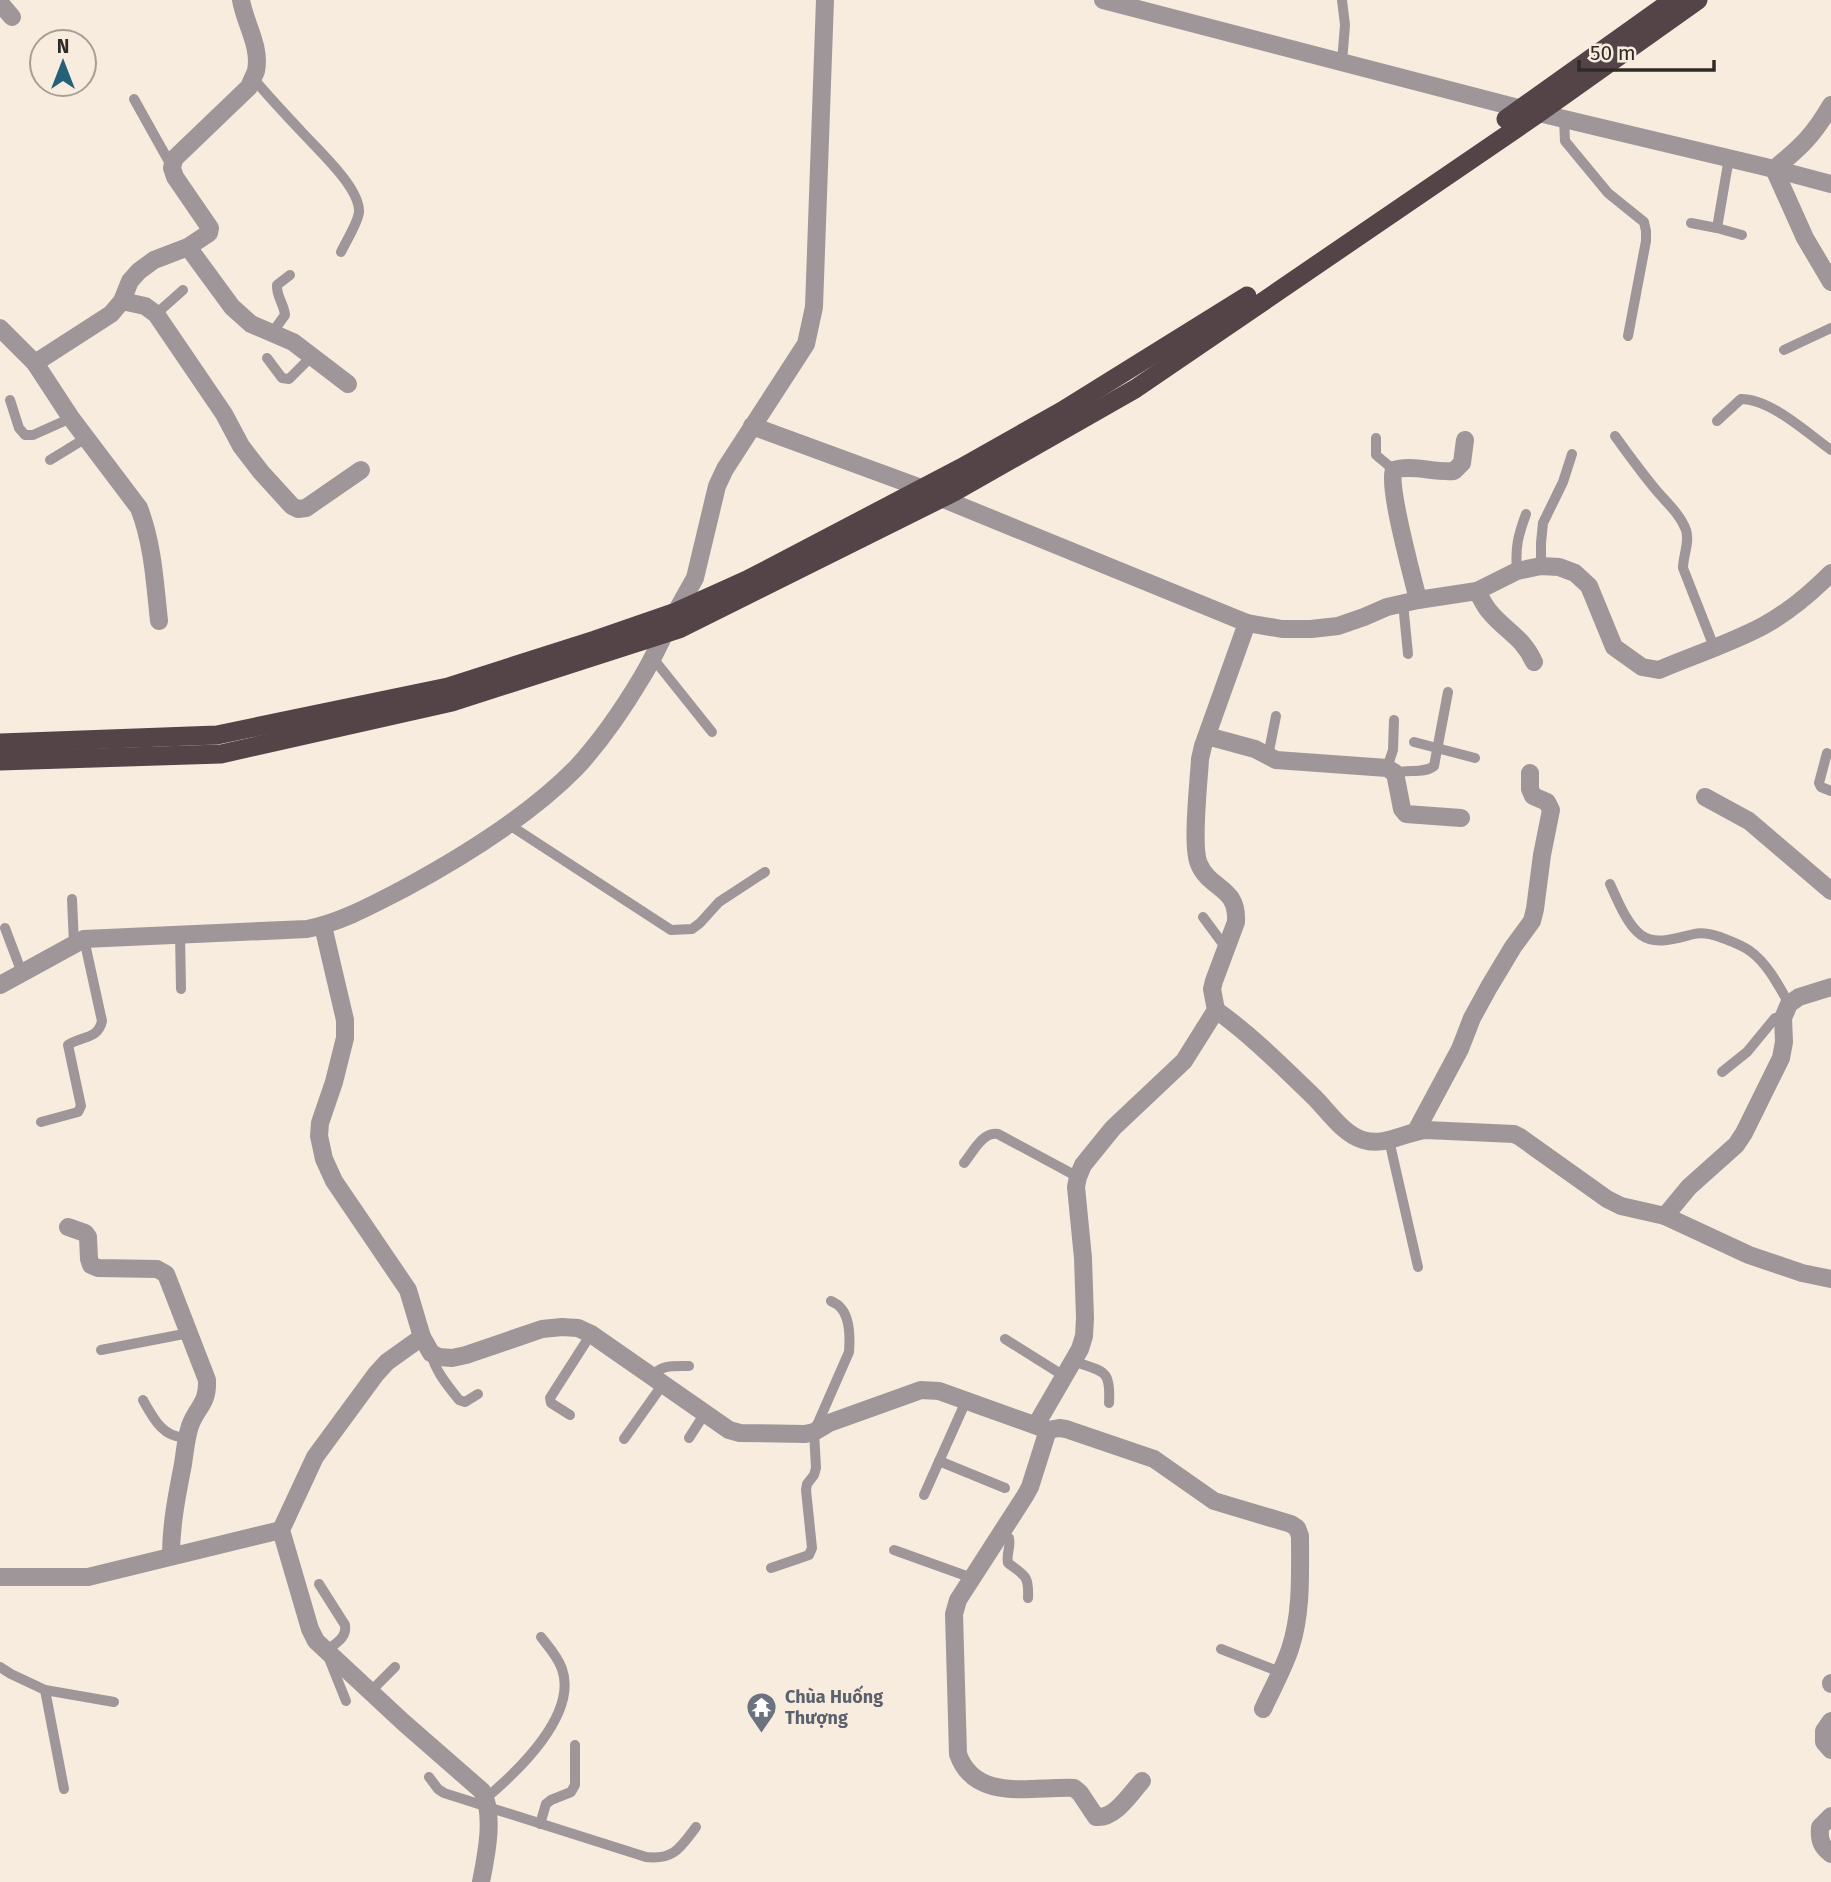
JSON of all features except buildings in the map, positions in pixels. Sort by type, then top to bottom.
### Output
[{"type":"highway","points":[[1530,111],[1674,0]]},
{"type":"highway","points":[[0,743],[217,735],[448,687],[485,683],[679,629],[941,498],[1135,390],[1338,242],[1698,0]]},
{"type":"highway","points":[[0,761],[220,754],[452,702],[485,683],[676,612],[747,580],[1062,411],[1338,242]]},
{"type":"street","points":[[35,363],[111,314],[122,301],[130,281],[139,271],[154,260],[188,247],[209,233],[210,228],[175,177],[172,168],[174,159],[249,87],[256,71],[256,48],[241,0]]},
{"type":"street","points":[[676,612],[695,578],[717,486],[725,469],[806,344],[814,307],[825,0]]},
{"type":"street","points":[[1103,0],[1530,111],[1831,184]]},
{"type":"street","points":[[0,3],[12,17]]},
{"type":"street","points":[[1774,169],[1800,148],[1818,128],[1831,105]]},
{"type":"street","points":[[1774,169],[1805,239],[1831,282]]},
{"type":"street","points":[[188,247],[232,307],[251,324],[293,342],[348,384]]},
{"type":"street","points":[[122,301],[145,306],[156,314],[224,414],[240,446],[292,506],[298,509],[306,508],[362,470]]},
{"type":"street","points":[[0,328],[35,363],[71,418],[139,508],[152,558],[159,621]]},
{"type":"street","points":[[752,426],[921,488]]},
{"type":"street","points":[[1410,601],[1391,476],[1394,470],[1402,468],[1454,471],[1462,463],[1465,440]]},
{"type":"street","points":[[941,498],[1247,623],[1282,629],[1338,626],[1410,601],[1478,591],[1517,571],[1541,566],[1559,568],[1575,573],[1589,586],[1614,647],[1642,667],[1659,670],[1763,626],[1813,591],[1831,573]]},
{"type":"street","points":[[1478,591],[1490,612],[1520,639],[1534,662]]},
{"type":"street","points":[[1142,1781],[1111,1814],[1103,1818],[1096,1817],[1074,1788],[1006,1789],[986,1784],[973,1777],[962,1765],[958,1754],[954,1614],[958,1601],[1030,1487],[1042,1428],[1084,1336],[1083,1258],[1076,1187],[1083,1165],[1113,1128],[1184,1061],[1216,1010],[1214,981],[1236,922],[1235,903],[1205,874],[1198,863],[1196,847],[1200,759],[1247,623]]},
{"type":"street","points":[[0,985],[79,941],[307,929],[323,926],[368,908],[490,838],[542,799],[576,768],[608,729],[643,676],[664,635]]},
{"type":"street","points":[[1207,736],[1255,749],[1276,760],[1391,770],[1402,809],[1406,814],[1461,818]]},
{"type":"street","points":[[1416,1131],[1460,1049],[1472,1018],[1489,987],[1532,921],[1551,810],[1547,802],[1533,796],[1531,773]]},
{"type":"street","points":[[1705,797],[1749,821],[1831,891]]},
{"type":"street","points":[[323,926],[345,1020],[345,1038],[320,1123],[319,1136],[324,1159],[334,1181],[408,1290],[427,1345],[439,1357],[466,1355],[542,1329],[578,1328],[591,1334],[729,1430],[740,1433],[805,1434],[921,1390],[939,1391],[1042,1428],[1066,1429],[1154,1459],[1214,1500],[1297,1528],[1300,1536],[1299,1600],[1290,1649],[1263,1709]]},
{"type":"street","points":[[1665,1216],[1689,1187],[1735,1145],[1744,1133],[1781,1058],[1786,1011],[1798,997],[1831,987]]},
{"type":"street","points":[[1216,1010],[1234,1023],[1315,1097],[1351,1134],[1363,1140],[1378,1142],[1416,1131],[1514,1134],[1621,1206],[1665,1216],[1749,1255],[1802,1273],[1831,1279]]},
{"type":"street","points":[[68,1227],[85,1233],[88,1237],[91,1265],[98,1268],[157,1269],[166,1273],[207,1380],[205,1401],[192,1420],[188,1437],[173,1514],[171,1556]]},
{"type":"street","points":[[427,1345],[387,1362],[376,1374],[315,1457],[281,1530],[310,1629],[316,1641],[482,1791],[487,1803],[486,1855],[481,1882]]},
{"type":"street","points":[[0,1577],[88,1577],[106,1574],[281,1530]]},
{"type":"street","points":[[1831,1721],[1824,1731],[1824,1742],[1831,1750]]},
{"type":"street","points":[[1831,1816],[1820,1827],[1819,1838],[1822,1846],[1831,1854]]},
{"type":"lane","points":[[1342,0],[1345,26],[1342,62]]},
{"type":"lane","points":[[253,78],[302,133],[324,153],[351,190],[358,204],[359,215],[341,251]]},
{"type":"lane","points":[[134,99],[172,168]]},
{"type":"lane","points":[[1564,119],[1565,141],[1571,149],[1608,192],[1644,222],[1646,241],[1628,336]]},
{"type":"lane","points":[[1717,228],[1729,158]]},
{"type":"lane","points":[[1691,223],[1742,235]]},
{"type":"lane","points":[[272,332],[285,315],[276,292],[277,285],[290,275]]},
{"type":"lane","points":[[156,314],[183,290]]},
{"type":"lane","points":[[1784,350],[1831,328]]},
{"type":"lane","points":[[267,358],[282,378],[289,379],[312,356]]},
{"type":"lane","points":[[1717,421],[1741,399],[1747,399],[1780,413],[1831,450]]},
{"type":"lane","points":[[10,400],[19,428],[25,435],[33,435],[71,418]]},
{"type":"lane","points":[[1615,436],[1679,517],[1686,531],[1688,543],[1683,568],[1714,647]]},
{"type":"lane","points":[[50,460],[86,438]]},
{"type":"lane","points":[[1376,438],[1376,455],[1394,470]]},
{"type":"lane","points":[[1541,566],[1543,523],[1563,482],[1572,454]]},
{"type":"lane","points":[[1517,571],[1515,551],[1526,514]]},
{"type":"lane","points":[[1408,654],[1410,601]]},
{"type":"lane","points":[[652,657],[712,732]]},
{"type":"lane","points":[[1394,720],[1391,770],[1429,770],[1434,766],[1448,692]]},
{"type":"lane","points":[[1268,756],[1276,716]]},
{"type":"lane","points":[[1414,742],[1475,758]]},
{"type":"lane","points":[[1827,753],[1819,783],[1821,787],[1831,791]]},
{"type":"lane","points":[[508,824],[671,930],[692,929],[719,902],[765,872]]},
{"type":"lane","points":[[1610,884],[1632,927],[1643,937],[1671,940],[1696,933],[1730,940],[1751,951],[1779,985],[1786,1011],[1775,1017],[1747,1052],[1722,1072]]},
{"type":"lane","points":[[41,1122],[78,1112],[81,1106],[68,1045],[95,1035],[101,1029],[102,1021],[79,941],[72,899]]},
{"type":"lane","points":[[1202,917],[1226,948]]},
{"type":"lane","points":[[5,928],[22,973]]},
{"type":"lane","points":[[180,934],[181,989]]},
{"type":"lane","points":[[964,1163],[986,1135],[992,1132],[1078,1177]]},
{"type":"lane","points":[[1389,1140],[1418,1267]]},
{"type":"lane","points":[[771,1568],[809,1555],[812,1548],[806,1490],[816,1468],[814,1432],[849,1352],[850,1341],[845,1315],[841,1308],[831,1301]]},
{"type":"lane","points":[[101,1349],[189,1334]]},
{"type":"lane","points":[[570,1415],[551,1404],[550,1398],[591,1334]]},
{"type":"lane","points":[[1005,1339],[1068,1368],[1103,1372],[1110,1382],[1109,1404]]},
{"type":"lane","points":[[427,1345],[437,1370],[459,1400],[465,1402],[478,1394]]},
{"type":"lane","points":[[624,1439],[658,1380],[656,1369],[689,1366]]},
{"type":"lane","points":[[143,1400],[160,1427],[178,1438],[188,1437]]},
{"type":"lane","points":[[924,1495],[965,1401]]},
{"type":"lane","points":[[689,1438],[705,1413]]},
{"type":"lane","points":[[939,1461],[1005,1488]]},
{"type":"lane","points":[[1001,1532],[1009,1538],[1008,1563],[1027,1577],[1028,1598]]},
{"type":"lane","points":[[894,1550],[972,1578]]},
{"type":"lane","points":[[319,1584],[345,1625],[343,1638],[326,1651],[346,1701]]},
{"type":"lane","points":[[487,1803],[534,1752],[563,1700],[562,1667],[541,1637]]},
{"type":"lane","points":[[1221,1649],[1280,1672]]},
{"type":"lane","points":[[0,1667],[45,1690],[114,1702]]},
{"type":"lane","points":[[370,1692],[395,1667]]},
{"type":"lane","points":[[45,1690],[64,1789]]},
{"type":"lane","points":[[540,1824],[546,1804],[571,1791],[575,1785],[575,1745]]},
{"type":"lane","points":[[429,1777],[444,1793],[487,1803],[540,1824],[646,1857],[669,1856],[681,1847],[696,1827]]},
{"type":"place","name":"Chùa Huống Thượng","points":[[762,1734]]}]
